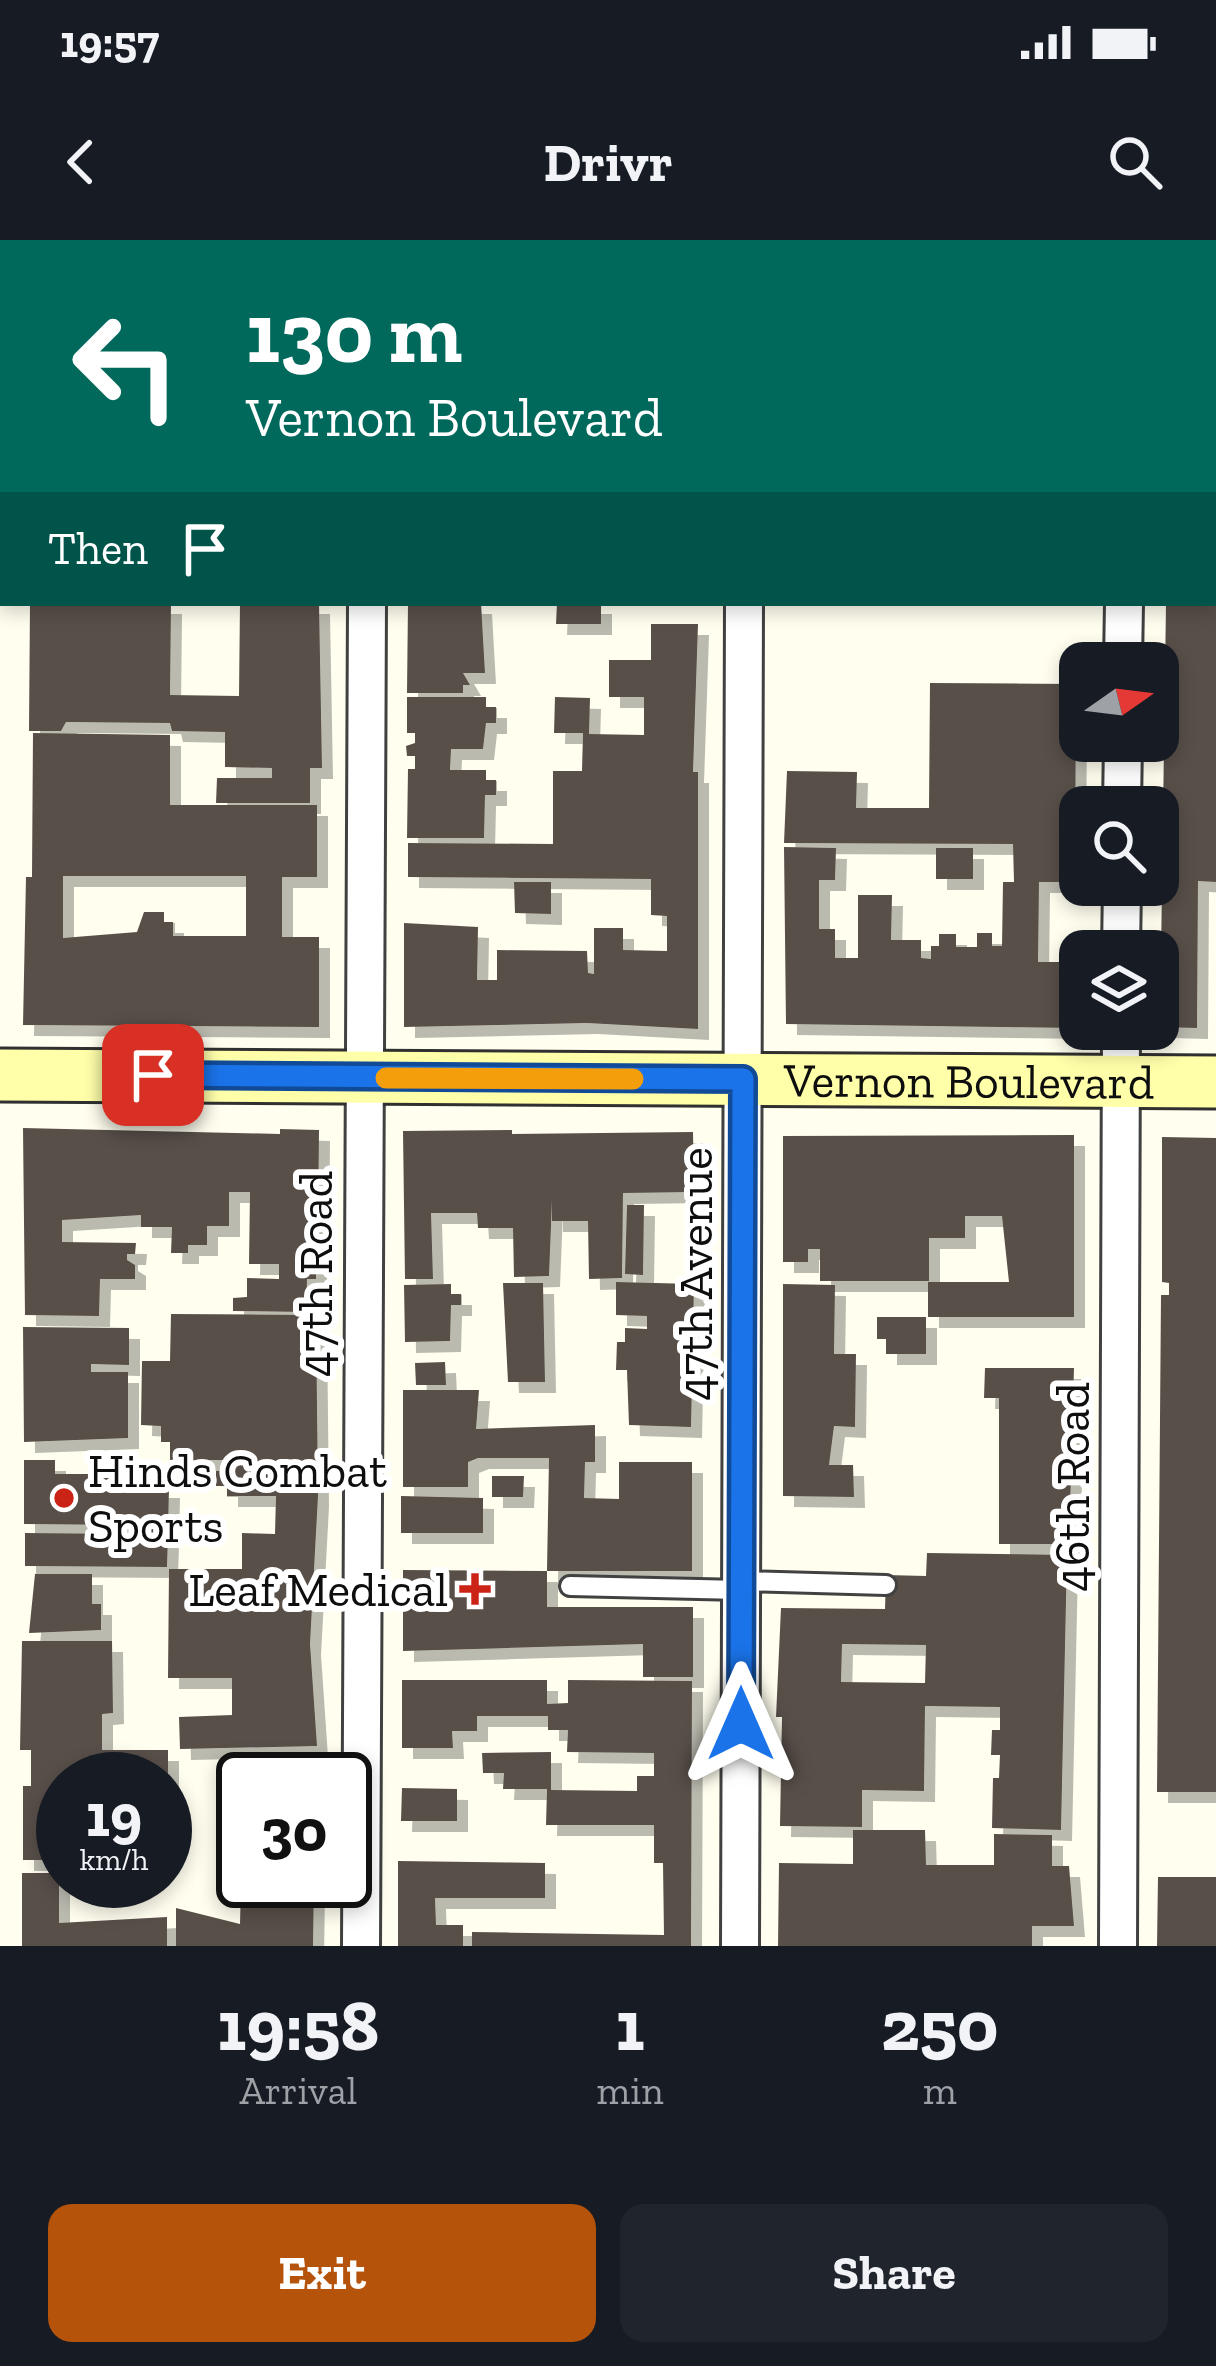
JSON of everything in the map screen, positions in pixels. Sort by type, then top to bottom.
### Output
[{"type":"main road","name":"Vernon Boulevard","points":[[0,1075],[1216,1082]]},
{"type":"street","name":"47th Road","points":[[361,1946],[367,606]]},
{"type":"street","name":"47th Avenue","points":[[740,1946],[744,606]]},
{"type":"street","points":[[1124,606],[1124,642]]},
{"type":"street","name":"46th Road","points":[[1118,1946],[1121,1050]]},
{"type":"lane","points":[[570,1586],[886,1585]]},
{"type":"building","points":[[30,606],[171,606],[170,695],[239,696],[240,606],[319,606],[322,768],[310,768],[310,803],[216,803],[217,778],[272,778],[272,768],[225,767],[225,732],[172,731],[170,723],[66,722],[61,731],[29,731]]},
{"type":"building","points":[[408,606],[481,606],[485,673],[463,673],[470,685],[463,685],[463,693],[407,693]]},
{"type":"building","points":[[557,606],[601,606],[601,624],[556,624]]},
{"type":"building","points":[[1166,606],[1216,606],[1216,882],[1198,881],[1197,1028],[1179,1028],[1179,930],[1161,930],[1162,906],[1179,906],[1179,786],[1163,786],[1164,762],[1179,762],[1179,642],[1165,642]]},
{"type":"building","points":[[651,624],[698,624],[693,772],[698,772],[698,1029],[587,1023],[404,1027],[404,923],[478,927],[477,980],[497,980],[497,950],[587,951],[588,973],[594,974],[594,928],[623,928],[623,950],[667,951],[667,916],[651,915],[651,879],[408,877],[408,843],[553,844],[553,771],[582,771],[583,733],[554,733],[555,697],[590,698],[589,734],[644,735],[644,697],[609,697],[609,660],[651,660]]},
{"type":"building","points":[[930,683],[1059,684],[1059,762],[1076,762],[1075,786],[1059,786],[1059,882],[1039,882],[1038,962],[1059,962],[1059,1028],[786,1024],[784,847],[836,848],[835,880],[819,880],[819,929],[835,929],[835,958],[858,958],[858,895],[892,895],[891,940],[921,940],[921,958],[931,959],[931,946],[939,946],[939,934],[956,934],[956,947],[977,947],[977,933],[992,933],[992,946],[1002,946],[1003,882],[1014,882],[1013,844],[784,843],[787,771],[857,772],[856,808],[929,808]]},
{"type":"building","points":[[407,697],[486,697],[486,707],[496,707],[496,723],[486,723],[483,749],[451,749],[450,770],[486,770],[486,780],[496,780],[496,795],[485,795],[484,838],[407,838],[408,769],[415,769],[415,756],[407,756],[406,746],[415,743],[415,733],[407,733]]},
{"type":"building","points":[[33,733],[170,735],[170,805],[317,805],[317,877],[282,877],[282,937],[319,937],[319,1027],[23,1025],[26,877],[32,877]],"holes":[[[63,876],[246,876],[246,936],[173,936],[173,922],[164,922],[164,912],[144,912],[137,932],[63,938]]]},
{"type":"building","points":[[936,848],[973,848],[973,879],[936,879]]},
{"type":"building","points":[[514,882],[551,882],[551,914],[515,913]]},
{"type":"building","points":[[23,1128],[280,1134],[280,1129],[319,1130],[318,1231],[307,1230],[307,1247],[316,1247],[316,1279],[307,1279],[306,1312],[233,1311],[233,1298],[247,1297],[247,1278],[279,1279],[279,1264],[249,1264],[250,1192],[229,1192],[229,1226],[207,1226],[207,1245],[188,1245],[188,1253],[171,1253],[172,1227],[141,1227],[141,1215],[62,1220],[62,1242],[136,1243],[135,1254],[127,1254],[135,1265],[135,1279],[100,1279],[99,1316],[25,1315]]},
{"type":"building","points":[[512,1130],[512,1134],[693,1132],[694,1192],[623,1193],[622,1278],[589,1279],[588,1221],[552,1221],[552,1200],[549,1276],[514,1277],[513,1228],[478,1228],[477,1213],[431,1213],[433,1279],[405,1279],[403,1131]]},
{"type":"building","points":[[1074,1135],[1074,1317],[928,1317],[928,1282],[1009,1282],[1002,1216],[965,1216],[965,1238],[929,1238],[929,1281],[820,1281],[820,1249],[808,1249],[808,1262],[783,1262],[783,1136]]},
{"type":"building","points":[[1162,1137],[1216,1138],[1216,1792],[1157,1792],[1161,1295],[1169,1295],[1169,1283],[1162,1282]]},
{"type":"building","points":[[627,1205],[644,1205],[643,1275],[625,1274]]},
{"type":"building","points":[[616,1282],[694,1284],[691,1427],[629,1425],[627,1370],[616,1370],[617,1342],[625,1342],[625,1328],[647,1329],[647,1316],[616,1315]]},
{"type":"building","points":[[503,1283],[543,1283],[545,1382],[508,1382]]},
{"type":"building","points":[[451,1284],[451,1294],[461,1294],[461,1305],[451,1305],[450,1341],[405,1342],[404,1285]]},
{"type":"building","points":[[783,1284],[835,1285],[834,1354],[856,1354],[855,1427],[834,1426],[829,1465],[853,1465],[854,1497],[783,1496]]},
{"type":"building","points":[[171,1314],[316,1315],[318,1496],[310,1644],[317,1746],[180,1749],[179,1717],[232,1715],[232,1678],[168,1678],[169,1569],[242,1569],[242,1533],[275,1534],[276,1496],[227,1496],[227,1486],[216,1486],[216,1471],[227,1470],[227,1460],[170,1460],[170,1442],[161,1442],[161,1426],[141,1425],[142,1361],[170,1361]]},
{"type":"building","points":[[877,1317],[926,1317],[926,1354],[886,1354],[886,1339],[877,1339]]},
{"type":"building","points":[[23,1327],[129,1328],[129,1365],[91,1364],[91,1372],[128,1372],[128,1438],[24,1442]]},
{"type":"building","points":[[445,1362],[446,1385],[416,1385],[415,1363]]},
{"type":"building","points":[[985,1368],[1074,1368],[1069,1544],[999,1544],[999,1398],[984,1398]]},
{"type":"building","points":[[403,1390],[479,1390],[476,1429],[595,1425],[595,1462],[585,1462],[584,1498],[619,1499],[619,1462],[692,1462],[692,1571],[547,1571],[549,1458],[478,1458],[468,1462],[468,1487],[403,1487]]},
{"type":"building","points":[[24,1460],[55,1460],[55,1474],[137,1474],[137,1487],[169,1487],[168,1532],[145,1532],[168,1534],[167,1567],[25,1566],[25,1533],[130,1534],[130,1525],[24,1524]]},
{"type":"building","points":[[492,1476],[524,1476],[523,1497],[492,1497]]},
{"type":"building","points":[[401,1496],[483,1498],[483,1533],[401,1533]]},
{"type":"building","points":[[927,1553],[1067,1555],[1061,1830],[992,1828],[993,1778],[999,1778],[1000,1755],[991,1755],[992,1730],[1000,1730],[1000,1707],[925,1706],[924,1791],[862,1790],[862,1827],[780,1826],[782,1717],[776,1717],[781,1608],[885,1609],[886,1575],[926,1576]],"holes":[[[842,1644],[926,1645],[925,1683],[841,1682]]]},
{"type":"building","points":[[403,1570],[547,1571],[547,1607],[693,1607],[693,1677],[643,1677],[643,1644],[403,1651]]},
{"type":"building","points":[[35,1574],[92,1574],[92,1604],[101,1604],[101,1630],[29,1633]]},
{"type":"building","points":[[22,1641],[112,1641],[113,1713],[102,1714],[102,1750],[168,1752],[36,1752],[36,1860],[23,1860],[23,1786],[31,1786],[31,1750],[20,1750]]},
{"type":"building","points":[[402,1680],[547,1680],[547,1704],[568,1703],[568,1680],[692,1681],[691,1946],[472,1946],[472,1932],[664,1935],[663,1863],[654,1863],[654,1825],[546,1825],[547,1789],[503,1789],[504,1773],[483,1773],[482,1753],[551,1752],[551,1790],[637,1791],[637,1776],[654,1776],[654,1753],[567,1752],[568,1730],[548,1730],[548,1716],[477,1716],[477,1731],[452,1731],[453,1748],[402,1748]]},
{"type":"building","points":[[402,1788],[457,1789],[457,1821],[401,1821]]},
{"type":"building","points":[[853,1830],[925,1830],[926,1865],[994,1865],[994,1834],[1052,1835],[1052,1866],[1069,1866],[1074,1926],[1032,1926],[1032,1946],[778,1946],[779,1863],[853,1864]]},
{"type":"building","points":[[398,1861],[545,1863],[545,1898],[435,1898],[436,1925],[463,1925],[463,1946],[398,1946]]},
{"type":"building","points":[[22,1873],[36,1873],[36,1908],[59,1908],[59,1923],[167,1917],[167,1946],[22,1946]]},
{"type":"building","points":[[1158,1877],[1216,1877],[1216,1946],[1157,1946]]},
{"type":"building","points":[[176,1908],[240,1924],[240,1908],[314,1908],[313,1946],[176,1946]]},
{"type":"slow traffic","points":[[386,1078],[633,1079]]},
{"type":"place","name":"Hinds Combat Sports","points":[[64,1498]]},
{"type":"place","name":"Leaf Medical","points":[[475,1589]]},
{"type":"route","points":[[153,1075],[743,1079],[741,1724]]}]
